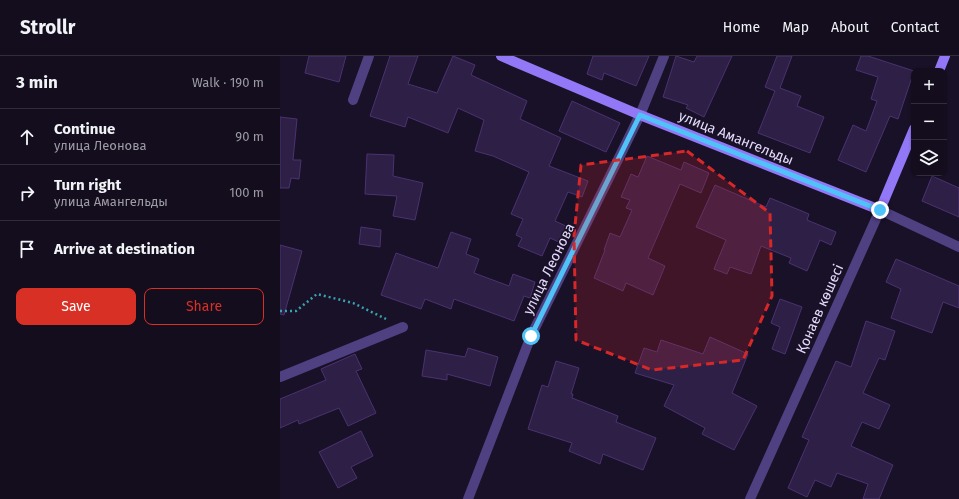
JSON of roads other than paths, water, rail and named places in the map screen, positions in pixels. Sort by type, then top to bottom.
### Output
[{"type":"main road","name":"улица Амангельды","points":[[501,56],[640,115],[880,210]]},
{"type":"main road","points":[[940,68],[945,56]]},
{"type":"main road","name":"Қонаев көшесі","points":[[880,210],[911,137]]},
{"type":"street","points":[[353,100],[369,56]]},
{"type":"street","name":"улица Леонова","points":[[468,499],[531,336],[640,115],[664,56]]},
{"type":"street","name":"улица Амангельды","points":[[880,210],[959,247]]},
{"type":"street","name":"Қонаев көшесі","points":[[750,499],[880,210]]},
{"type":"street","points":[[280,377],[403,327]]}]
